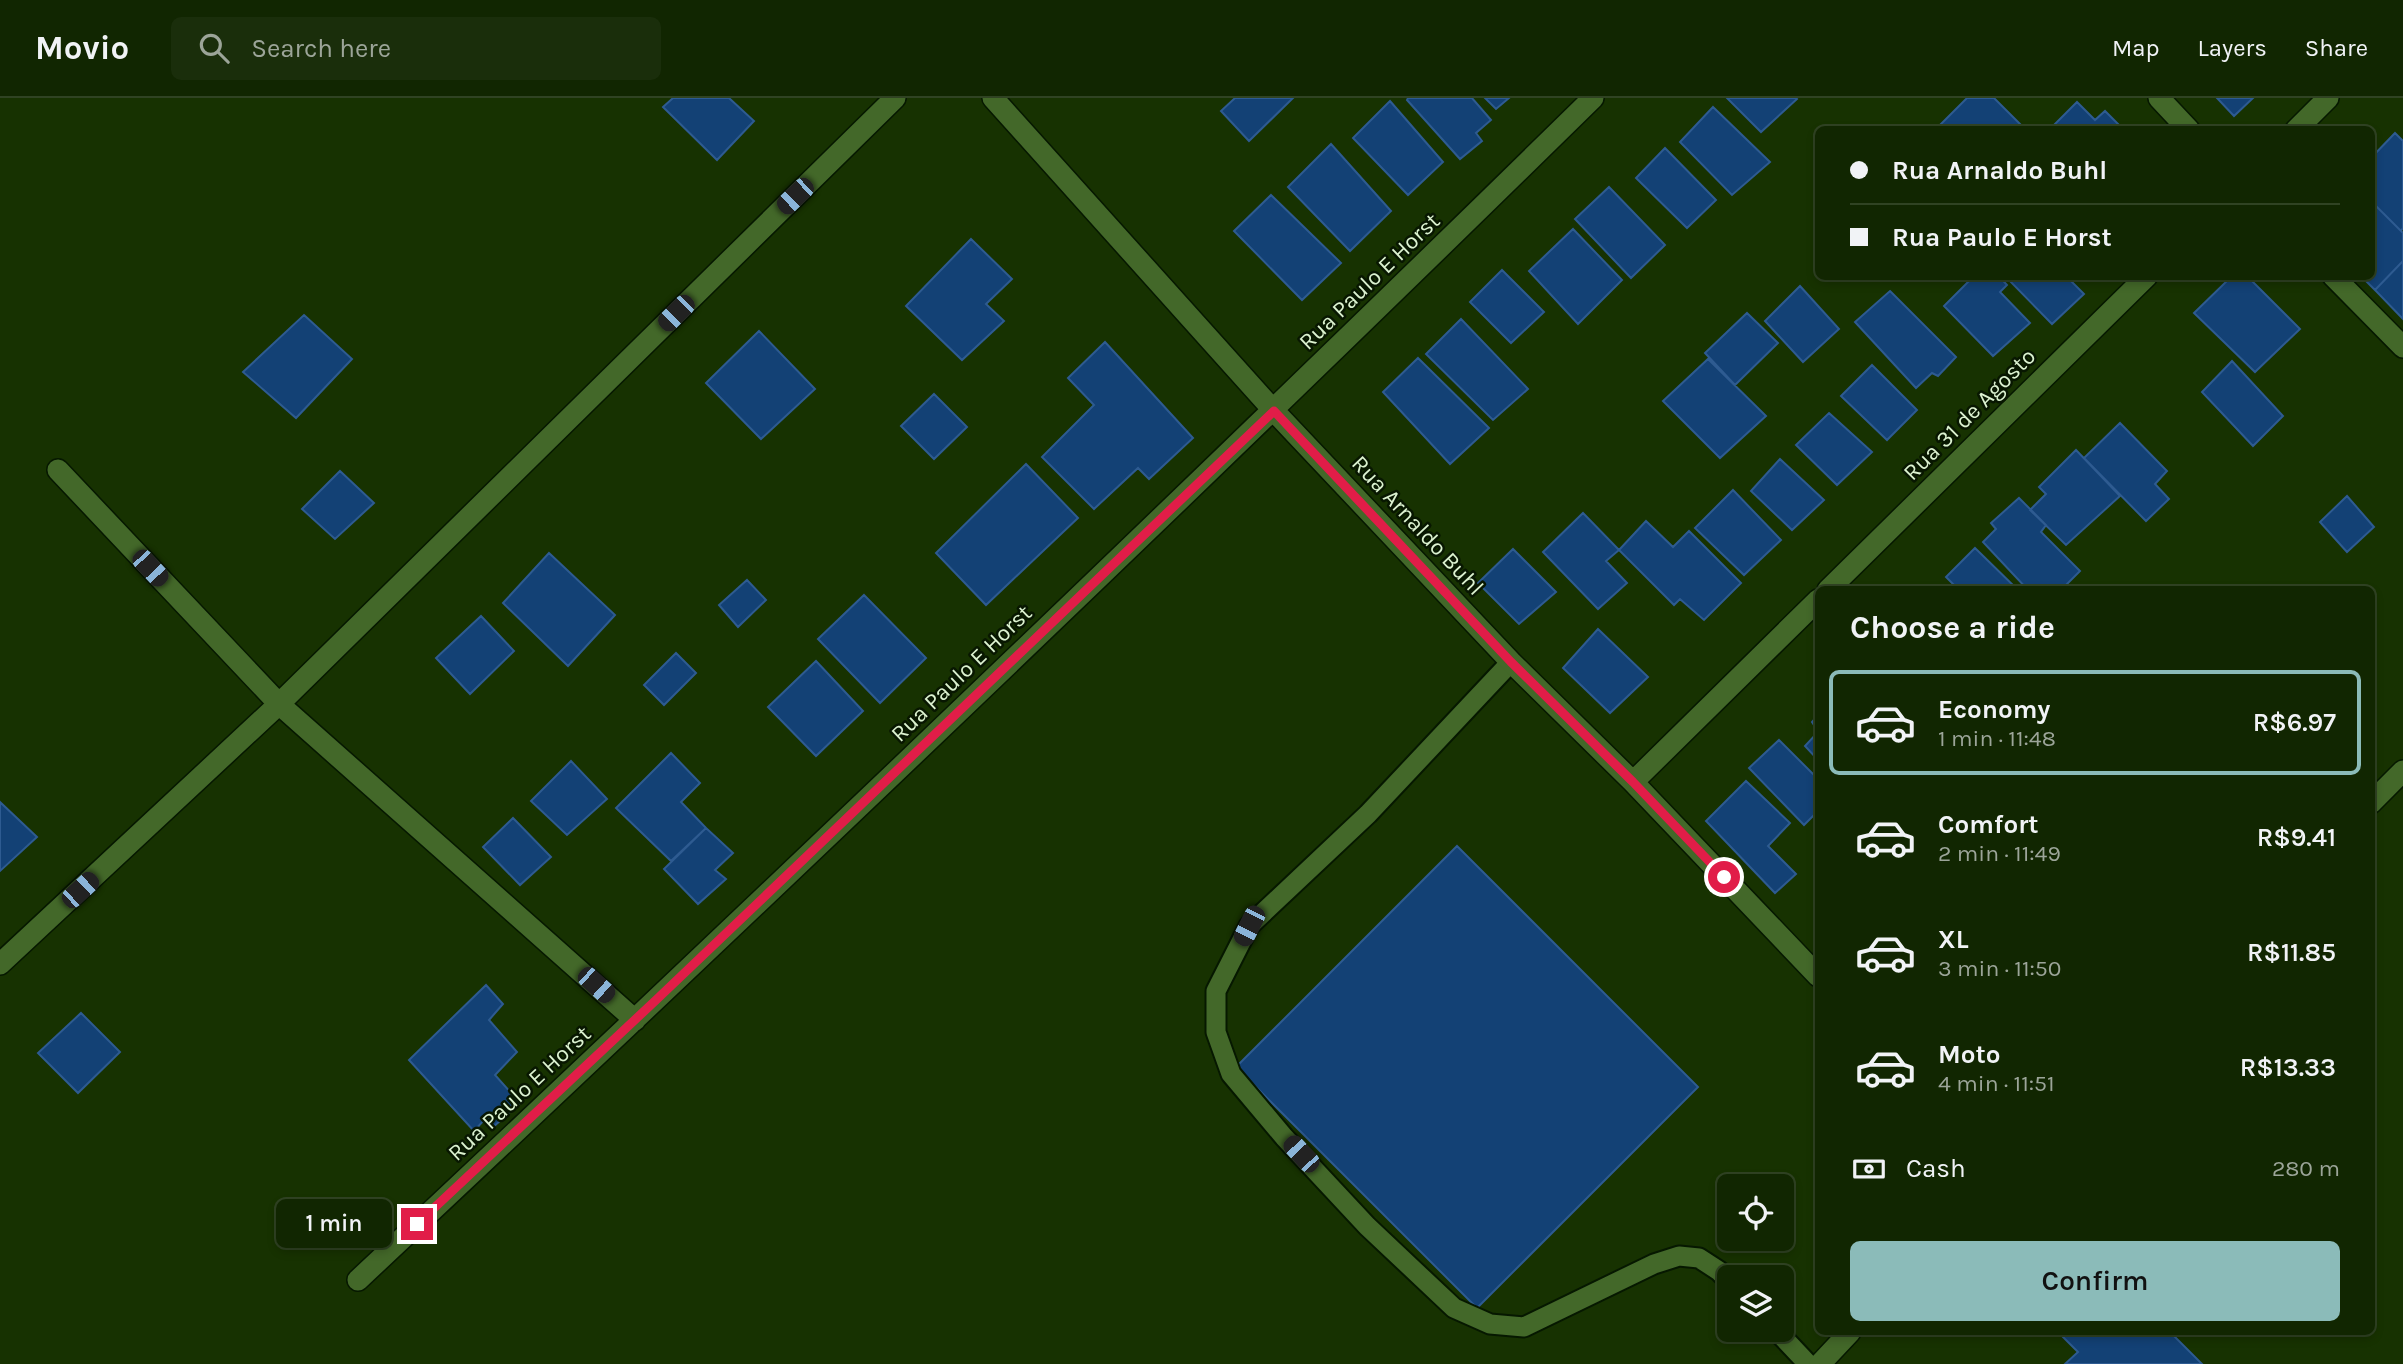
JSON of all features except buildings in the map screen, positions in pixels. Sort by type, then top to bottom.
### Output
[{"type":"street","points":[[0,964],[279,704],[895,98]]},
{"type":"street","name":"Rua Arnaldo Buhl","points":[[993,98],[1274,411],[1511,662],[1633,782],[1815,973]]},
{"type":"street","name":"Rua Paulo E Horst","points":[[358,1280],[1274,411],[1593,98]]},
{"type":"street","points":[[2159,98],[2185,126]]},
{"type":"street","points":[[2300,126],[2328,98]]},
{"type":"street","name":"Rua 31 de Agosto","points":[[1832,586],[2143,280]]},
{"type":"street","points":[[2337,280],[2403,347]]},
{"type":"street","points":[[58,470],[279,704],[635,1020]]},
{"type":"street","points":[[1633,782],[1815,603]]},
{"type":"street","points":[[2375,799],[2403,771]]},
{"type":"street","points":[[1820,1364],[1847,1335]]},
{"type":"lane","points":[[1511,662],[1368,814],[1249,926],[1216,991],[1216,1032],[1231,1074],[1284,1136],[1377,1235],[1454,1308],[1490,1324],[1524,1327],[1654,1264],[1679,1255],[1699,1258],[1717,1269]]},
{"type":"lane","points":[[1787,1342],[1808,1364]]},
{"type":"route","points":[[417,1224],[1274,411],[1511,662],[1633,782],[1724,877]]}]
